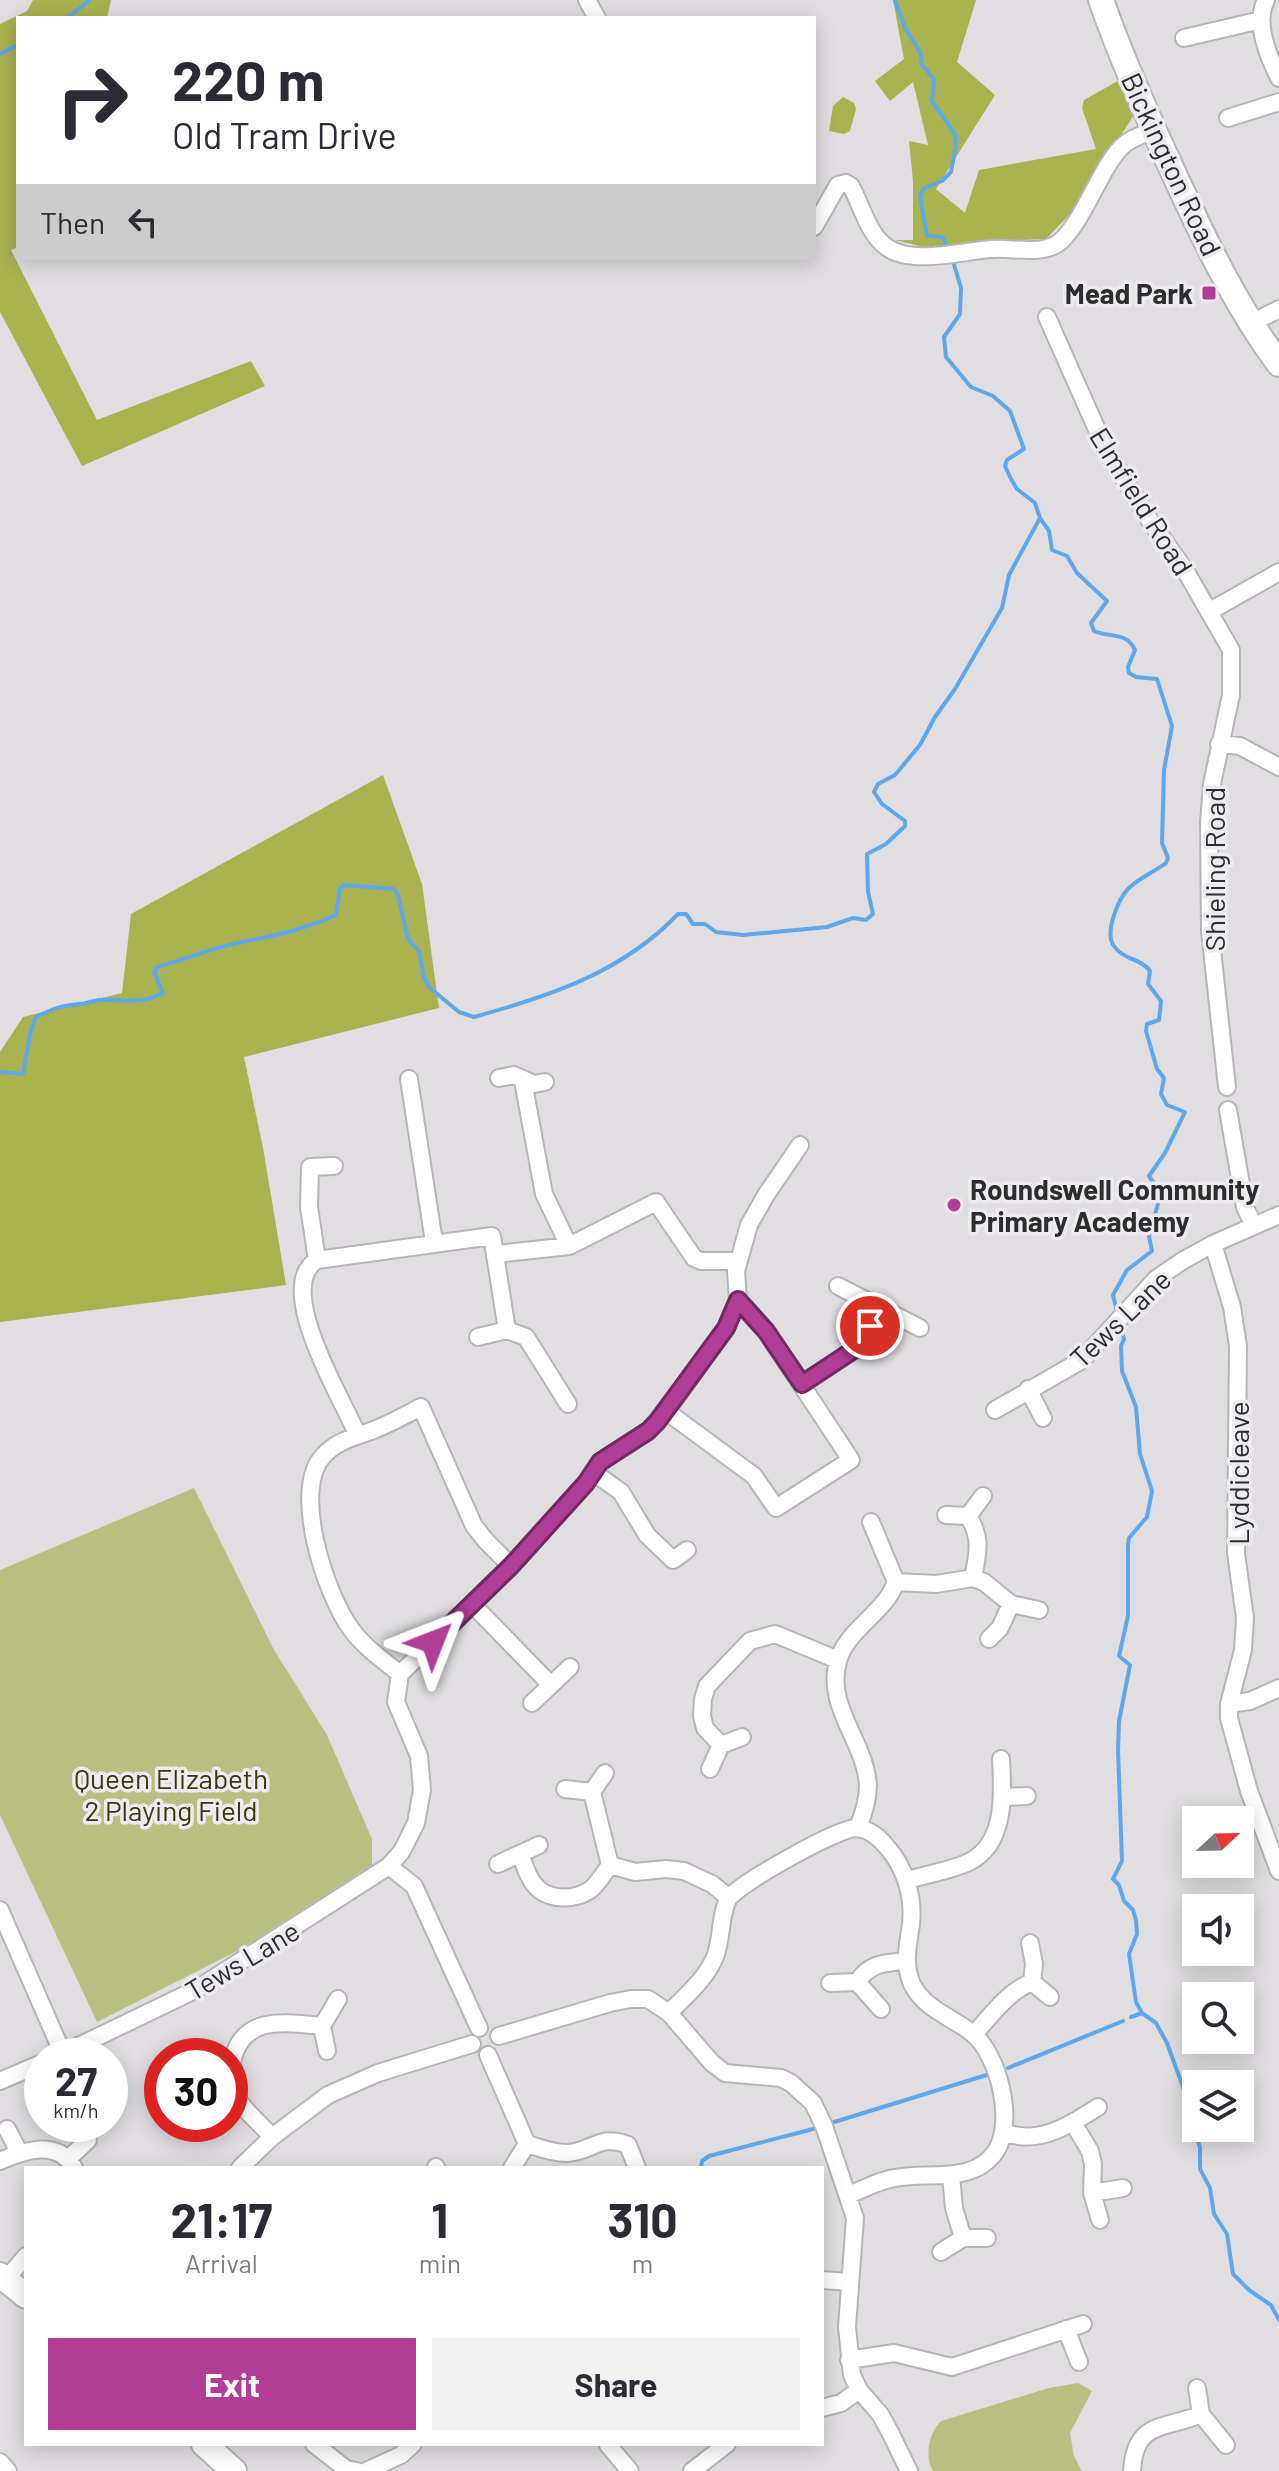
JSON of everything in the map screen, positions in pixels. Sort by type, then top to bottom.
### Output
[{"type":"main road","name":"Bickington Road","points":[[1101,0],[1198,227],[1250,324],[1279,364]]},
{"type":"main road","points":[[3,2277],[24,2294]]},
{"type":"main road","points":[[206,2446],[234,2471]]},
{"type":"street","points":[[1266,0],[1261,20],[1279,78]]},
{"type":"street","points":[[1184,38],[1261,20]]},
{"type":"street","points":[[1228,118],[1279,102]]},
{"type":"street","points":[[816,224],[838,185],[846,183],[851,186],[874,233],[888,248],[901,253],[928,256],[1048,247],[1059,243],[1076,223],[1113,158],[1125,144],[1154,130]]},
{"type":"street","points":[[1250,324],[1279,309]]},
{"type":"street","name":"Elmfield Road","points":[[1044,313],[1106,450],[1210,611]]},
{"type":"street","points":[[1210,611],[1279,572]]},
{"type":"street","name":"Shieling Road","points":[[1210,611],[1231,650],[1233,667],[1231,695],[1212,784],[1209,823],[1210,931],[1227,1087]]},
{"type":"street","points":[[1219,744],[1240,746],[1279,767]]},
{"type":"street","points":[[499,1078],[514,1075],[534,1084],[545,1082]]},
{"type":"street","points":[[409,1079],[434,1242]]},
{"type":"street","points":[[523,1081],[544,1194],[569,1246]]},
{"type":"street","points":[[1228,1110],[1245,1207],[1254,1226]]},
{"type":"street","points":[[511,1566],[474,1526],[421,1407],[332,1447],[314,1469],[310,1493],[316,1550],[322,1573],[348,1625],[359,1639],[400,1674],[511,1566],[586,1483],[600,1462],[648,1431],[666,1411],[726,1328],[738,1300],[736,1271],[749,1225],[800,1145]]},
{"type":"street","points":[[317,1260],[309,1207],[310,1167],[334,1166]]},
{"type":"street","points":[[497,1254],[569,1246],[656,1202],[694,1258],[701,1261],[739,1261]]},
{"type":"street","name":"Tews Lane","points":[[995,1410],[1082,1360],[1156,1279],[1182,1261],[1279,1215]]},
{"type":"street","points":[[357,1434],[318,1353],[306,1317],[305,1270],[317,1260],[492,1236],[507,1330]]},
{"type":"street","name":"Lyddicleave","points":[[1213,1244],[1232,1307],[1238,1346],[1236,1553],[1245,1618],[1243,1650],[1229,1704],[1229,1718],[1249,1791],[1279,1871]]},
{"type":"street","points":[[838,1286],[920,1328]]},
{"type":"street","points":[[666,1411],[754,1476],[776,1508],[851,1460],[766,1331],[738,1300]]},
{"type":"street","points":[[802,1384],[861,1345],[880,1307]]},
{"type":"street","points":[[478,1337],[507,1330],[526,1337],[568,1404]]},
{"type":"street","points":[[1028,1389],[1043,1418]]},
{"type":"street","points":[[593,1472],[621,1492],[647,1535],[673,1560],[687,1550]]},
{"type":"street","points":[[968,1516],[983,1496]]},
{"type":"street","points":[[946,1515],[968,1516]]},
{"type":"street","points":[[968,1516],[977,1529],[979,1549],[973,1578]]},
{"type":"street","points":[[858,1828],[865,1810],[868,1785],[836,1690],[838,1660],[856,1632],[891,1596],[896,1582],[871,1522]]},
{"type":"street","points":[[896,1582],[936,1584],[973,1578],[984,1582],[1011,1604],[1039,1610]]},
{"type":"street","points":[[472,1604],[551,1685]]},
{"type":"street","points":[[989,1639],[1000,1628],[1011,1604]]},
{"type":"street","points":[[721,1745],[705,1728],[703,1699],[707,1686],[750,1641],[775,1634],[838,1660]]},
{"type":"street","points":[[532,1703],[570,1667]]},
{"type":"street","name":"Tews Lane","points":[[96,2038],[197,1989],[389,1866],[409,1840],[420,1807],[419,1756],[396,1702],[400,1674]]},
{"type":"street","points":[[1229,1704],[1250,1701],[1279,1688]]},
{"type":"street","points":[[710,1769],[721,1745],[742,1737]]},
{"type":"street","points":[[908,1880],[971,1861],[993,1840],[1003,1797],[1001,1759]]},
{"type":"street","points":[[605,1773],[592,1792],[610,1865]]},
{"type":"street","points":[[565,1789],[592,1792]]},
{"type":"street","points":[[1003,1797],[1027,1796]]},
{"type":"street","points":[[669,2013],[701,1980],[714,1958],[729,1898],[743,1885],[833,1834],[858,1828],[876,1834],[908,1880],[911,1922],[905,1961],[912,1984],[922,1999],[974,2034],[992,2058],[1006,2111],[1004,2132],[997,2149],[987,2161],[951,2176],[892,2178],[849,2195]]},
{"type":"street","points":[[498,1864],[539,1845]]},
{"type":"street","points":[[520,1854],[534,1884],[548,1895],[564,1898],[577,1897],[593,1888],[610,1865]]},
{"type":"street","points":[[610,1865],[635,1872],[684,1871],[712,1884],[729,1898]]},
{"type":"street","points":[[389,1866],[414,1886],[479,2028]]},
{"type":"street","points":[[0,1910],[4,1932],[53,2038]]},
{"type":"street","points":[[1030,1943],[1034,1964],[1032,1982]]},
{"type":"street","points":[[857,1982],[866,1969],[880,1963],[905,1961]]},
{"type":"street","points":[[830,1983],[857,1982]]},
{"type":"street","points":[[857,1982],[881,2009]]},
{"type":"street","points":[[974,2034],[1009,1995],[1032,1982]]},
{"type":"street","points":[[1032,1982],[1050,1997]]},
{"type":"street","points":[[327,2051],[322,2026],[338,1999]]},
{"type":"street","points":[[499,2036],[631,1999],[648,1999],[669,2013],[712,2063],[725,2073],[781,2078],[813,2103],[849,2195],[855,2229],[847,2327],[852,2375],[859,2390],[880,2414],[909,2471]]},
{"type":"street","points":[[244,2038],[256,2026],[277,2022],[322,2026]]},
{"type":"street","points":[[479,2028],[492,2028],[499,2036],[499,2046],[488,2055],[477,2052],[472,2044],[474,2032],[479,2028]]},
{"type":"street","points":[[242,2166],[272,2137],[328,2095],[378,2073],[472,2044]]},
{"type":"street","points":[[488,2055],[527,2144]]},
{"type":"street","points":[[0,2081],[24,2071]]},
{"type":"street","points":[[1004,2132],[1016,2137],[1032,2137],[1073,2123],[1098,2107]]},
{"type":"street","points":[[248,2111],[272,2137]]},
{"type":"street","points":[[1073,2123],[1090,2151],[1092,2193],[1100,2220]]},
{"type":"street","points":[[7,2129],[19,2152]]},
{"type":"street","points":[[527,2144],[568,2153],[602,2141],[615,2140],[628,2145],[636,2166]]},
{"type":"street","points":[[0,2161],[19,2152],[53,2148],[71,2163],[87,2142]]},
{"type":"street","points":[[513,2166],[527,2144]]},
{"type":"street","points":[[951,2176],[954,2208],[963,2238]]},
{"type":"street","points":[[1092,2193],[1123,2188]]},
{"type":"street","points":[[941,2252],[963,2238],[987,2238]]},
{"type":"street","points":[[3,2277],[24,2258]]},
{"type":"street","points":[[824,2280],[850,2282]]},
{"type":"street","points":[[849,2360],[894,2353],[952,2367],[1083,2324]]},
{"type":"street","points":[[1066,2329],[1079,2362]]},
{"type":"street","points":[[1197,2388],[1201,2414],[1226,2445]]},
{"type":"street","points":[[824,2407],[841,2403],[859,2390]]},
{"type":"street","points":[[1132,2471],[1139,2444],[1152,2429],[1164,2424],[1183,2423],[1201,2414]]},
{"type":"street","points":[[320,2446],[346,2469],[357,2471]]},
{"type":"street","points":[[366,2471],[380,2467],[411,2446]]},
{"type":"street","points":[[609,2446],[630,2471]]},
{"type":"street","points":[[692,2471],[724,2446]]},
{"type":"street","points":[[0,2462],[8,2471]]},
{"type":"green space","points":[[33,0],[111,0],[107,16],[17,16],[27,11]]},
{"type":"green space","points":[[893,0],[976,0],[957,62],[995,95],[936,189],[965,213],[979,170],[1096,149],[1082,108],[1084,100],[1125,77],[1136,112],[1069,215],[1046,239],[928,248],[895,240],[913,240],[909,141],[928,145],[913,82],[890,101],[875,81],[904,59]]},
{"type":"green space","points":[[16,16],[16,248],[11,250],[97,420],[251,361],[265,386],[82,466],[0,312],[0,24]]},
{"type":"green space","points":[[843,97],[854,103],[856,109],[850,131],[844,134],[829,131],[833,106]]},
{"type":"green space","points":[[383,775],[422,884],[439,1008],[244,1057],[286,1285],[0,1322],[0,1052],[23,1017],[122,993],[131,914]]},
{"type":"green space","name":"Queen Elizabeth 2 Playing Field","points":[[194,1488],[273,1648],[327,1735],[372,1839],[372,1865],[241,1949],[97,2022],[0,1815],[0,1570]]},
{"type":"green space","points":[[1078,2383],[1092,2391],[1070,2433],[1074,2456],[1082,2471],[933,2471],[929,2445],[933,2431],[941,2421],[1049,2388]]},
{"type":"waterway","points":[[70,16],[90,0]]},
{"type":"waterway","points":[[895,0],[905,28],[920,52],[922,65],[934,79],[932,101],[955,134],[951,172],[942,181],[924,188],[920,196],[927,236],[943,237],[948,249]]},
{"type":"waterway","points":[[0,54],[16,46]]},
{"type":"waterway","points":[[952,258],[961,288],[960,314],[944,337],[946,357],[971,387],[993,396],[1010,411],[1024,449],[1007,460],[1005,466],[1011,479],[1017,489],[1035,503],[1049,531],[1052,550],[1067,556],[1077,573],[1107,601],[1091,623],[1094,631],[1122,637],[1131,644],[1135,650],[1128,667],[1129,673],[1136,677],[1157,679],[1172,726],[1164,770],[1162,843],[1168,858],[1166,863],[1137,881],[1125,893],[1111,925],[1111,940],[1118,951],[1150,971],[1148,984],[1161,1001],[1159,1020],[1147,1024],[1146,1031],[1157,1069],[1164,1078],[1161,1094],[1167,1105],[1185,1112],[1165,1153],[1149,1176],[1161,1193],[1149,1236],[1152,1251],[1127,1270],[1113,1295],[1117,1312]]},
{"type":"waterway","points":[[0,1072],[23,1074],[36,1017],[57,1008],[99,1000],[155,997],[163,993],[154,972],[158,967],[220,947],[323,921],[336,915],[340,888],[344,885],[394,889],[408,939],[419,951],[424,978],[430,988],[459,1012],[474,1017],[530,1000],[609,967],[634,952],[678,914],[686,914],[693,924],[705,924],[716,932],[743,935],[827,927],[853,918],[866,920],[873,914],[868,892],[867,854],[886,844],[905,826],[905,821],[882,804],[874,792],[878,784],[895,775],[920,745],[955,689],[1002,608],[1009,575],[1040,518]]},
{"type":"waterway","points":[[1120,1324],[1124,1339],[1121,1346],[1122,1371],[1136,1407],[1140,1454],[1152,1491],[1147,1517],[1129,1538],[1128,1544],[1128,1616],[1119,1656],[1130,1665],[1119,1721],[1122,1861],[1113,1879],[1136,1920],[1137,1934],[1129,1954],[1136,2002],[1142,2013],[1156,2023],[1183,2087],[1200,2148],[1200,2169],[1210,2188],[1214,2214],[1227,2234],[1233,2274],[1271,2305],[1279,2320]]},
{"type":"waterway","points":[[1131,2017],[1142,2013]]},
{"type":"waterway","points":[[1008,2068],[1123,2021]]},
{"type":"waterway","points":[[831,2123],[990,2074]]},
{"type":"waterway","points":[[701,2166],[702,2161],[709,2156],[817,2128]]},
{"type":"place","name":"Mead Park","points":[[1209,293]]},
{"type":"place","name":"Roundswell Community Primary Academy","points":[[954,1205]]},
{"type":"route","points":[[433,1642],[511,1566],[586,1483],[600,1462],[657,1422],[726,1328],[738,1300],[766,1331],[802,1384],[861,1345],[870,1326]]}]
